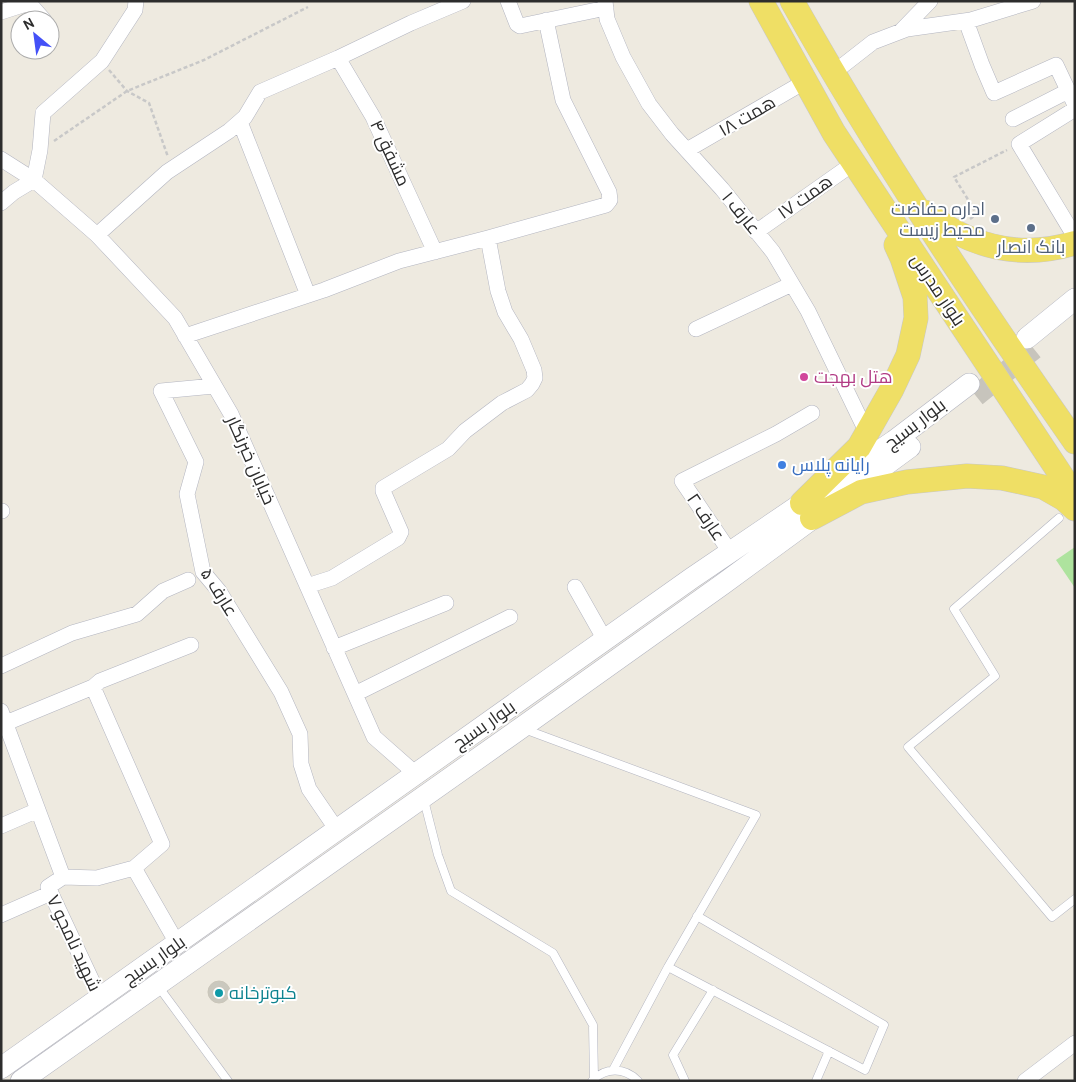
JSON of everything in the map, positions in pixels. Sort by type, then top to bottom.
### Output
[{"type":"main road","name":"بلوار مدرس","points":[[762,1],[834,133],[1075,496]]},
{"type":"main road","name":"بلوار مدرس","points":[[792,1],[860,120],[983,310],[1075,442]]},
{"type":"main road","points":[[807,511],[859,447],[892,389],[908,355],[916,318],[915,297],[902,258],[869,186]]},
{"type":"main road","points":[[914,203],[943,226],[971,239],[1003,250],[1029,251],[1058,248],[1075,243]]},
{"type":"main road","points":[[1075,299],[1030,344],[1075,316]]},
{"type":"main road","name":"بلوار بسیج","points":[[21,1081],[665,626],[894,441],[972,390]]},
{"type":"main road","points":[[807,511],[861,492],[907,482],[967,476],[1002,478],[1043,487],[1064,499],[1067,514]]},
{"type":"main road","name":"بلوار بسیج","points":[[1,1068],[730,552],[807,511]]},
{"type":"main road","points":[[651,607],[665,626]]},
{"type":"street","points":[[1,203],[14,192],[34,180],[40,150],[43,113],[102,61],[135,10],[136,1]]},
{"type":"street","points":[[97,235],[172,168],[240,122],[260,92],[338,58],[410,23],[463,1]]},
{"type":"street","points":[[508,1],[517,24],[520,26],[606,5]]},
{"type":"street","points":[[902,30],[930,1]]},
{"type":"street","points":[[832,74],[873,42],[902,30],[966,21],[1033,1]]},
{"type":"street","points":[[1,12],[29,2]]},
{"type":"street","name":"عارف ۱","points":[[606,5],[607,19],[623,57],[649,104],[722,189],[772,252],[808,311],[867,433]]},
{"type":"street","points":[[185,336],[308,295],[399,261],[606,205],[610,200],[609,192],[562,100],[546,20]]},
{"type":"street","points":[[966,21],[994,94],[1056,65],[1072,98],[1013,119]]},
{"type":"street","name":"مشفق ۴","points":[[338,58],[373,117],[435,252]]},
{"type":"street","name":"همت ۱۸","points":[[687,150],[806,81]]},
{"type":"street","points":[[1075,109],[1019,144],[1075,237]]},
{"type":"street","points":[[240,122],[308,295]]},
{"type":"street","name":"خیابان خبرنگار","points":[[1,159],[34,180],[97,235],[175,318],[230,414],[374,737],[416,774]]},
{"type":"street","name":"همت ۱۷","points":[[756,232],[854,163]]},
{"type":"street","points":[[307,586],[332,578],[398,538],[401,532],[383,488],[448,449],[465,431],[502,403],[527,390],[532,384],[535,378],[534,370],[521,339],[505,312],[498,291],[488,238]]},
{"type":"street","points":[[696,329],[792,284]]},
{"type":"street","name":"عارف ۵","points":[[214,386],[162,392],[196,462],[187,494],[203,572],[219,591],[281,692],[300,734],[300,764],[309,789],[337,830]]},
{"type":"street","name":"عارف ۲","points":[[730,552],[682,481],[776,434],[812,413]]},
{"type":"street","points":[[1,666],[72,633],[137,614],[163,592],[188,580]]},
{"type":"street","points":[[575,587],[605,640]]},
{"type":"street","points":[[334,648],[446,603]]},
{"type":"street","points":[[355,694],[510,617]]},
{"type":"street","points":[[63,877],[3,717],[93,687],[100,681],[191,645]]},
{"type":"street","points":[[1,915],[49,890],[63,877],[97,878],[134,868],[162,844],[93,687]]},
{"type":"street","points":[[1,826],[38,810]]},
{"type":"street","points":[[134,868],[177,944]]},
{"type":"street","name":"شهید نامجو ۷","points":[[49,890],[100,998]]},
{"type":"street","points":[[1025,1081],[1075,1043]]},
{"type":"lane","points":[[1067,514],[954,609],[995,676],[908,747],[1052,917],[1075,899]]},
{"type":"lane","points":[[521,728],[756,815],[668,967],[613,1070]]},
{"type":"lane","points":[[423,797],[438,855],[451,892],[553,953],[593,1025],[593,1080]]},
{"type":"lane","points":[[668,967],[865,1070],[884,1025],[697,916]]},
{"type":"lane","points":[[158,985],[228,1081]]},
{"type":"lane","points":[[685,1081],[673,1055],[713,990]]},
{"type":"lane","points":[[816,1081],[829,1051]]},
{"type":"lane","points":[[593,1080],[602,1073],[613,1070],[623,1071],[638,1081]]},
{"type":"path","points":[[40,150],[127,91],[204,60],[308,8]]},
{"type":"path","points":[[102,61],[127,91],[149,103],[172,168]]},
{"type":"path","points":[[951,230],[977,214],[954,177],[1019,144]]},
{"type":"green space","points":[[1075,547],[1075,588],[1056,560]]},
{"type":"building","name":"کبوترخانه","points":[[219,981],[227,984],[230,992],[227,1000],[219,1003],[211,1000],[208,992],[211,984]]},
{"type":"tunnel","points":[[976,396],[1034,349]]},
{"type":"place","name":"اداره حفاضت محیط زیست","points":[[995,219]]},
{"type":"place","name":"بانک انصار","points":[[1031,228]]},
{"type":"place","name":"هتل بهجت","points":[[804,377]]},
{"type":"place","name":"رایانه پلاس","points":[[782,465]]},
{"type":"place","name":"کبوترخانه","points":[[219,993]]}]
